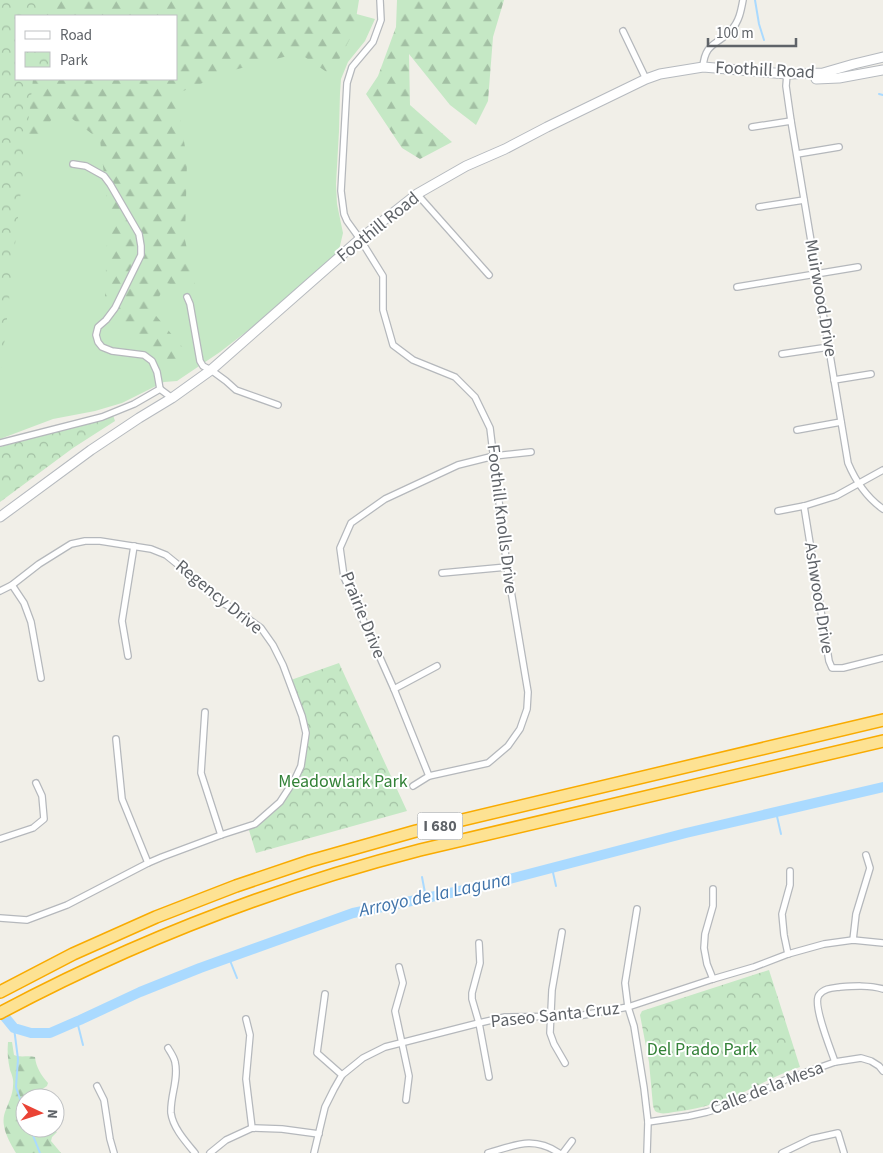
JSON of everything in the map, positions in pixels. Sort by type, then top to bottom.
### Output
[{"type":"highway","name":"I 680","points":[[0,992],[73,954],[156,917],[236,886],[310,861],[416,831],[883,720]]},
{"type":"highway","name":"I 680","points":[[0,1012],[89,967],[172,931],[264,897],[350,869],[420,850],[883,741]]},
{"type":"main road","name":"Foothill Road","points":[[0,517],[69,466],[212,370],[360,239],[417,194],[466,166],[660,74],[703,67],[786,77],[823,73],[883,57]]},
{"type":"main road","name":"Foothill Road","points":[[646,79],[691,72],[839,78],[883,70]]},
{"type":"main road","name":"Foothill Road","points":[[0,511],[88,446],[114,429],[139,418]]},
{"type":"street","name":"Foothill Knolls Drive","points":[[380,0],[381,20],[373,42],[352,67],[346,83],[342,191],[344,214],[383,276],[383,310],[393,345],[413,360],[456,377],[475,397],[490,428],[507,567],[528,692],[527,709],[520,729],[508,746],[488,763],[429,776],[413,786]]},
{"type":"street","points":[[703,67],[705,54],[710,47],[732,30],[737,22],[743,0]]},
{"type":"street","points":[[623,31],[646,79]]},
{"type":"street","name":"Muirwood Drive","points":[[786,77],[791,121],[848,463],[858,484],[870,499],[883,509]]},
{"type":"street","points":[[752,127],[791,121]]},
{"type":"street","points":[[797,154],[839,147]]},
{"type":"street","points":[[73,164],[86,166],[104,176],[138,234],[141,246],[141,256],[115,308],[98,327],[96,335],[98,342],[102,347],[112,352],[144,355],[152,360],[157,372],[160,389],[172,398]]},
{"type":"street","points":[[417,194],[489,275]]},
{"type":"street","points":[[759,207],[804,200]]},
{"type":"street","points":[[737,287],[858,267]]},
{"type":"street","points":[[187,297],[190,304],[200,361],[203,366],[212,370],[236,390],[278,406]]},
{"type":"street","points":[[782,354],[829,347]]},
{"type":"street","points":[[834,380],[871,374]]},
{"type":"street","points":[[0,443],[102,417],[134,404],[160,389]]},
{"type":"street","points":[[797,430],[841,422]]},
{"type":"street","name":"Prairie Drive","points":[[429,776],[394,689],[344,576],[340,548],[351,523],[385,499],[458,465],[494,456],[531,452]]},
{"type":"street","points":[[778,511],[804,506],[836,496],[883,470]]},
{"type":"street","name":"Ashwood Drive","points":[[804,506],[829,661],[832,668],[843,668],[883,658]]},
{"type":"street","name":"Regency Drive","points":[[0,592],[71,544],[85,541],[100,541],[151,549],[166,555],[216,599],[239,612],[261,628],[273,645],[283,665],[302,716],[306,733],[301,766],[296,779],[280,802],[255,824],[148,863],[67,905],[27,920],[0,918]]},
{"type":"street","points":[[128,656],[122,621],[134,546]]},
{"type":"street","points":[[442,573],[507,567]]},
{"type":"street","points":[[12,585],[24,603],[31,622],[41,678]]},
{"type":"street","points":[[394,689],[437,666]]},
{"type":"street","points":[[205,712],[201,773],[221,835]]},
{"type":"street","points":[[116,738],[122,799],[148,863]]},
{"type":"street","points":[[0,839],[33,828],[44,819],[42,796],[36,783]]},
{"type":"street","points":[[853,940],[856,914],[870,868],[866,855]]},
{"type":"street","points":[[788,954],[782,914],[790,885],[790,871]]},
{"type":"street","points":[[713,889],[713,906],[705,934],[704,948],[707,964],[713,979]]},
{"type":"street","points":[[637,909],[625,983],[628,1007],[634,1026],[639,1054],[648,1122],[647,1153]]},
{"type":"street","points":[[562,932],[552,990],[550,1033],[565,1063]]},
{"type":"street","name":"Paseo Santa Cruz","points":[[314,1153],[325,1107],[342,1075],[363,1058],[385,1047],[505,1017],[578,1016],[628,1007],[824,944],[853,940],[883,943]]},
{"type":"street","points":[[479,943],[480,963],[472,999],[479,1023],[489,1077]]},
{"type":"street","points":[[399,967],[403,983],[395,1011],[409,1076],[406,1100]]},
{"type":"street","points":[[835,1062],[817,1010],[819,994],[824,990],[854,986],[883,989]]},
{"type":"street","points":[[325,994],[318,1052],[342,1075]]},
{"type":"street","points":[[246,1019],[250,1035],[246,1079],[252,1128]]},
{"type":"street","points":[[168,1048],[175,1060],[176,1068],[172,1095],[172,1116],[181,1135],[195,1153]]},
{"type":"street","name":"Calle de la Mesa","points":[[648,1122],[689,1116],[737,1103],[787,1079],[835,1062],[860,1058],[871,1061],[883,1071]]},
{"type":"street","points":[[98,1086],[104,1100],[110,1140],[114,1153]]},
{"type":"street","points":[[210,1153],[226,1140],[252,1128],[282,1129],[319,1134]]},
{"type":"street","points":[[782,1153],[811,1139],[838,1133],[844,1153]]},
{"type":"street","points":[[563,1153],[572,1141]]},
{"type":"street","points":[[488,1153],[527,1142],[543,1144],[559,1153]]},
{"type":"green space","points":[[0,0],[359,0],[354,31],[331,75],[299,53],[234,70],[176,94],[187,159],[185,240],[196,290],[166,283],[152,311],[184,349],[167,370],[130,338],[105,298],[108,209],[100,140],[58,108],[36,146],[0,152]]},
{"type":"green space","points":[[0,0],[42,0],[40,15],[15,15],[15,80],[33,80],[0,383]]},
{"type":"green space","points":[[397,0],[504,0],[493,37],[488,101],[476,125],[450,105],[409,54],[410,105],[452,142],[420,159],[402,148],[366,94],[378,76],[396,27]]},
{"type":"green space","points":[[327,6],[375,19],[365,41],[348,62],[341,79],[336,184],[337,204],[343,233],[339,250],[282,304],[220,352],[177,381],[164,382],[122,403],[95,411],[53,419],[0,439],[0,83],[15,79],[178,80],[178,78]]},
{"type":"green space","points":[[113,415],[115,421],[73,448],[0,502],[0,447]]},
{"type":"green space","name":"Meadowlark Park","points":[[339,663],[407,811],[256,853],[248,827],[274,809],[299,767],[304,738],[301,714],[288,681]]},
{"type":"green space","name":"Del Prado Park","points":[[769,970],[800,1067],[733,1097],[711,1104],[689,1110],[666,1113],[655,1111],[649,1062],[640,1015],[642,1011]]},
{"type":"green space","points":[[8,1042],[12,1042],[14,1055],[35,1057],[39,1071],[48,1083],[44,1088],[15,1088],[15,1138],[52,1138],[51,1141],[61,1153],[16,1153],[8,1138],[4,1128],[4,1117],[13,1089],[13,1078],[8,1060]]},
{"type":"waterway","points":[[755,0],[764,40]]},
{"type":"waterway","points":[[879,94],[883,95]]},
{"type":"waterway","name":"Arroyo de la Laguna","points":[[5,1017],[14,1028],[31,1033],[50,1033],[140,992],[200,968],[353,913],[479,887],[686,833],[883,787]]},
{"type":"waterway","points":[[776,812],[781,834]]},
{"type":"waterway","points":[[552,868],[556,886]]},
{"type":"waterway","points":[[422,877],[426,898]]},
{"type":"waterway","points":[[229,958],[237,978]]},
{"type":"waterway","points":[[77,1021],[83,1045]]},
{"type":"waterway","points":[[14,1028],[18,1059],[16,1088]]},
{"type":"waterway","points":[[34,1138],[40,1153]]}]
